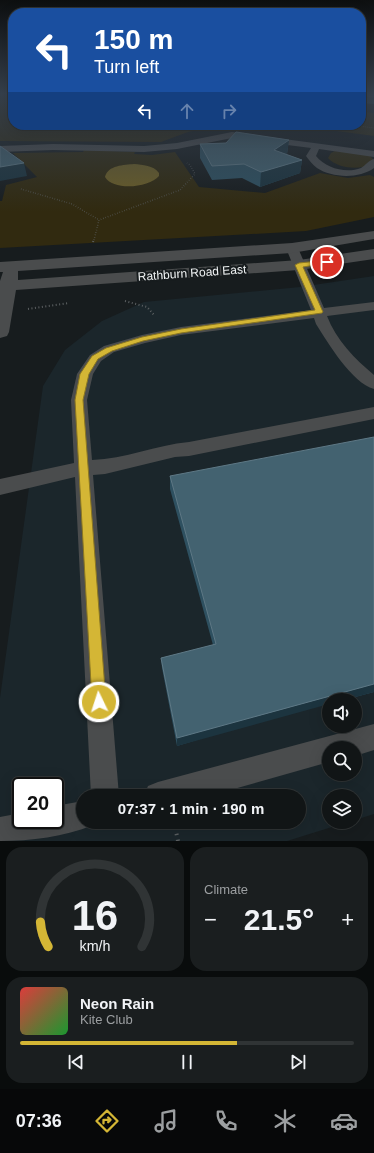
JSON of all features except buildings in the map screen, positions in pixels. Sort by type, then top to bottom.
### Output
[{"type":"street","name":"Rathburn Road East","points":[[6,266],[292,248],[374,235]]},
{"type":"street","name":"Rathburn Road East","points":[[4,286],[299,265],[374,254]]},
{"type":"street","points":[[0,332],[6,266]]},
{"type":"lane","points":[[0,148],[161,148],[232,134],[374,154]]},
{"type":"lane","points":[[317,146],[311,156],[321,167],[339,172],[359,172],[371,167],[374,162]]},
{"type":"lane","points":[[292,248],[323,324],[348,360],[374,384]]},
{"type":"lane","points":[[105,789],[79,400],[84,374],[95,358],[109,349],[142,339],[170,333],[319,312],[374,306]]},
{"type":"lane","points":[[0,487],[84,468],[105,467],[175,450],[196,448],[374,413]]},
{"type":"lane","points":[[359,741],[374,737]]},
{"type":"lane","points":[[183,789],[322,751]]},
{"type":"lane","points":[[0,832],[76,816]]},
{"type":"path","points":[[99,220],[180,190],[195,174],[190,165],[161,148]]},
{"type":"path","points":[[21,190],[72,204],[99,220]]},
{"type":"path","points":[[92,243],[99,220]]},
{"type":"path","points":[[125,301],[147,307],[170,333]]},
{"type":"path","points":[[175,829],[178,841]]},
{"type":"shaded area","points":[[0,133],[185,133],[161,142],[0,141]]},
{"type":"shaded area","points":[[353,133],[374,133],[374,136]]},
{"type":"shaded area","points":[[84,150],[135,152],[134,154],[152,155],[175,152],[199,187],[265,193],[320,173],[348,178],[370,175],[374,177],[374,217],[306,231],[0,248],[0,201],[2,201],[6,185],[37,177],[13,153],[83,152]]},
{"type":"shaded area","points":[[335,151],[368,154],[374,160],[363,167],[344,167],[328,158],[331,153]]},
{"type":"shaded area","points":[[134,164],[151,167],[157,170],[159,176],[147,183],[131,186],[115,184],[105,177],[109,170],[113,168],[121,165]]},
{"type":"shaded area","points":[[374,276],[374,814],[362,818],[362,789],[322,789],[322,829],[326,829],[287,841],[0,841],[0,698],[43,386],[65,350],[102,321],[144,302],[300,287]]},
{"type":"route","points":[[99,702],[79,400],[84,374],[95,358],[109,349],[142,339],[181,331],[319,312],[299,265],[327,262]]}]
